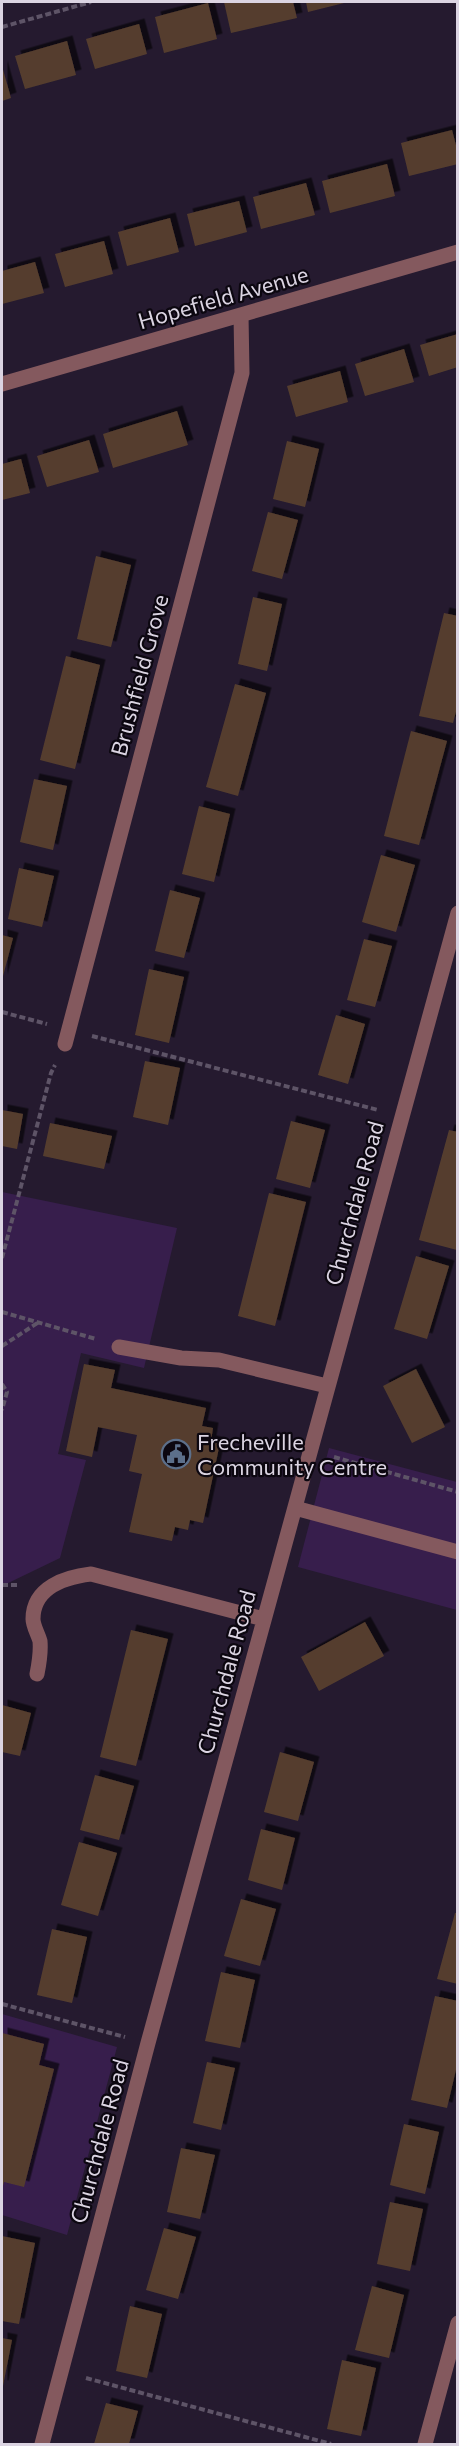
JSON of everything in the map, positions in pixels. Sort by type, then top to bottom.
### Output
[{"type":"street","name":"Hopefield Avenue","points":[[2,384],[458,252]]},
{"type":"street","name":"Brushfield Grove","points":[[67,1037],[242,373],[241,315]]},
{"type":"street","name":"Churchdale Road","points":[[42,2445],[148,2043],[458,913]]},
{"type":"street","points":[[119,1347],[181,1358],[219,1359],[327,1386]]},
{"type":"street","points":[[295,1508],[458,1551]]},
{"type":"street","points":[[37,1674],[40,1642],[33,1620],[36,1604],[48,1588],[68,1577],[91,1574],[264,1619]]},
{"type":"street","points":[[424,2445],[458,2323]]},
{"type":"path","points":[[2,27],[91,2]]},
{"type":"path","points":[[2,1012],[67,1037],[402,1116]]},
{"type":"path","points":[[2,1258],[51,1073],[67,1037]]},
{"type":"path","points":[[2,1312],[119,1347]]},
{"type":"path","points":[[2,1346],[39,1322]]},
{"type":"path","points":[[2,1384],[7,1392],[2,1410]]},
{"type":"path","points":[[310,1450],[458,1492]]},
{"type":"path","points":[[2,2004],[148,2043]]},
{"type":"path","points":[[62,2372],[332,2445]]},
{"type":"shaded area","points":[[2,1192],[177,1228],[144,1368],[81,1353],[58,1454],[86,1460],[60,1558],[2,1586]]},
{"type":"shaded area","points":[[329,1448],[457,1482],[457,1610],[298,1567]]},
{"type":"shaded area","points":[[2,2014],[117,2047],[67,2235],[2,2215]]},
{"type":"building","points":[[224,2],[293,2],[297,18],[231,33]]},
{"type":"building","points":[[306,2],[348,2],[308,12]]},
{"type":"building","points":[[208,3],[217,39],[164,53],[155,17]]},
{"type":"building","points":[[139,24],[147,54],[95,69],[86,39]]},
{"type":"building","points":[[67,41],[76,75],[25,89],[15,56]]},
{"type":"building","points":[[2,66],[11,98],[2,101]]},
{"type":"building","points":[[452,130],[458,153],[458,164],[409,176],[401,143]]},
{"type":"building","points":[[387,164],[395,196],[330,213],[322,181]]},
{"type":"building","points":[[306,183],[315,215],[261,229],[253,197]]},
{"type":"building","points":[[239,201],[247,232],[195,246],[187,214]]},
{"type":"building","points":[[170,218],[179,252],[127,266],[118,232]]},
{"type":"building","points":[[104,241],[113,274],[65,287],[55,254]]},
{"type":"building","points":[[35,262],[44,293],[2,304],[2,271]]},
{"type":"building","points":[[458,334],[458,367],[429,376],[420,345]]},
{"type":"building","points":[[404,349],[414,382],[365,396],[355,364]]},
{"type":"building","points":[[340,371],[348,402],[296,417],[287,386]]},
{"type":"building","points":[[177,411],[188,445],[113,468],[103,434]]},
{"type":"building","points":[[89,440],[99,472],[47,487],[37,456]]},
{"type":"building","points":[[287,441],[319,449],[305,507],[273,499]]},
{"type":"building","points":[[21,459],[30,493],[2,500],[2,464]]},
{"type":"building","points":[[268,512],[298,520],[282,579],[252,571]]},
{"type":"building","points":[[96,556],[131,565],[111,647],[77,639]]},
{"type":"building","points":[[253,597],[282,604],[267,671],[238,664]]},
{"type":"building","points":[[444,613],[458,616],[458,704],[453,723],[419,716]]},
{"type":"building","points":[[66,656],[100,665],[75,769],[40,760]]},
{"type":"building","points":[[235,684],[266,693],[238,796],[206,787]]},
{"type":"building","points":[[411,731],[447,741],[419,845],[384,836]]},
{"type":"building","points":[[34,779],[67,786],[53,850],[20,842]]},
{"type":"building","points":[[199,806],[230,814],[214,882],[182,874]]},
{"type":"building","points":[[381,855],[415,865],[396,932],[362,922]]},
{"type":"building","points":[[19,868],[54,876],[42,927],[8,919]]},
{"type":"building","points":[[170,890],[200,898],[184,958],[155,951]]},
{"type":"building","points":[[2,935],[13,938],[2,980]]},
{"type":"building","points":[[364,939],[392,946],[375,1007],[347,1000]]},
{"type":"building","points":[[149,969],[184,977],[169,1043],[135,1035]]},
{"type":"building","points":[[336,1015],[365,1024],[348,1084],[318,1075]]},
{"type":"building","points":[[145,1061],[180,1068],[168,1125],[133,1117]]},
{"type":"building","points":[[2,1110],[23,1114],[17,1149],[2,1146]]},
{"type":"building","points":[[291,1121],[325,1130],[310,1188],[276,1179]]},
{"type":"building","points":[[50,1123],[112,1136],[104,1169],[43,1156]]},
{"type":"building","points":[[449,1130],[458,1132],[457,1250],[419,1240]]},
{"type":"building","points":[[269,1193],[306,1202],[275,1326],[238,1316]]},
{"type":"building","points":[[416,1256],[449,1266],[427,1339],[394,1329]]},
{"type":"building","name":"Frecheville Community Centre","points":[[84,1364],[115,1370],[111,1388],[206,1408],[202,1426],[213,1428],[211,1441],[220,1443],[203,1523],[190,1520],[188,1530],[175,1527],[172,1541],[129,1532],[142,1474],[129,1471],[137,1435],[98,1427],[92,1457],[66,1451]]},
{"type":"building","points":[[416,1369],[445,1427],[412,1443],[383,1386]]},
{"type":"building","points":[[365,1622],[384,1656],[319,1691],[301,1657]]},
{"type":"building","points":[[131,1630],[168,1639],[136,1766],[100,1757]]},
{"type":"building","points":[[2,1705],[31,1713],[20,1756],[2,1752]]},
{"type":"building","points":[[280,1752],[314,1762],[298,1821],[264,1812]]},
{"type":"building","points":[[95,1775],[134,1786],[119,1840],[80,1830]]},
{"type":"building","points":[[261,1829],[295,1838],[282,1890],[248,1880]]},
{"type":"building","points":[[79,1842],[117,1853],[98,1916],[61,1905]]},
{"type":"building","points":[[241,1899],[276,1909],[260,1966],[224,1956]]},
{"type":"building","points":[[455,1913],[458,1913],[458,1984],[437,1979]]},
{"type":"building","points":[[52,1929],[87,1937],[72,2003],[37,1995]]},
{"type":"building","points":[[221,1972],[255,1980],[240,2048],[205,2041]]},
{"type":"building","points":[[435,1996],[458,2001],[458,2061],[447,2108],[411,2100]]},
{"type":"building","points":[[2,2033],[44,2044],[39,2065],[54,2069],[24,2187],[4,2182],[2,2190]]},
{"type":"building","points":[[207,2062],[235,2068],[221,2130],[193,2123]]},
{"type":"building","points":[[404,2124],[439,2132],[425,2194],[390,2185]]},
{"type":"building","points":[[181,2148],[215,2155],[200,2219],[167,2212]]},
{"type":"building","points":[[390,2202],[423,2209],[410,2271],[377,2264]]},
{"type":"building","points":[[164,2228],[196,2237],[178,2299],[146,2290]]},
{"type":"building","points":[[2,2236],[35,2243],[19,2324],[2,2321]]},
{"type":"building","points":[[372,2286],[404,2295],[389,2358],[355,2350]]},
{"type":"building","points":[[130,2306],[162,2314],[147,2378],[116,2371]]},
{"type":"building","points":[[2,2338],[12,2340],[3,2386],[2,2386]]},
{"type":"building","points":[[342,2360],[376,2368],[361,2436],[327,2429]]},
{"type":"building","points":[[106,2403],[138,2411],[129,2444],[94,2444]]},
{"type":"place","name":"Frecheville Community Centre","points":[[176,1454]]}]
